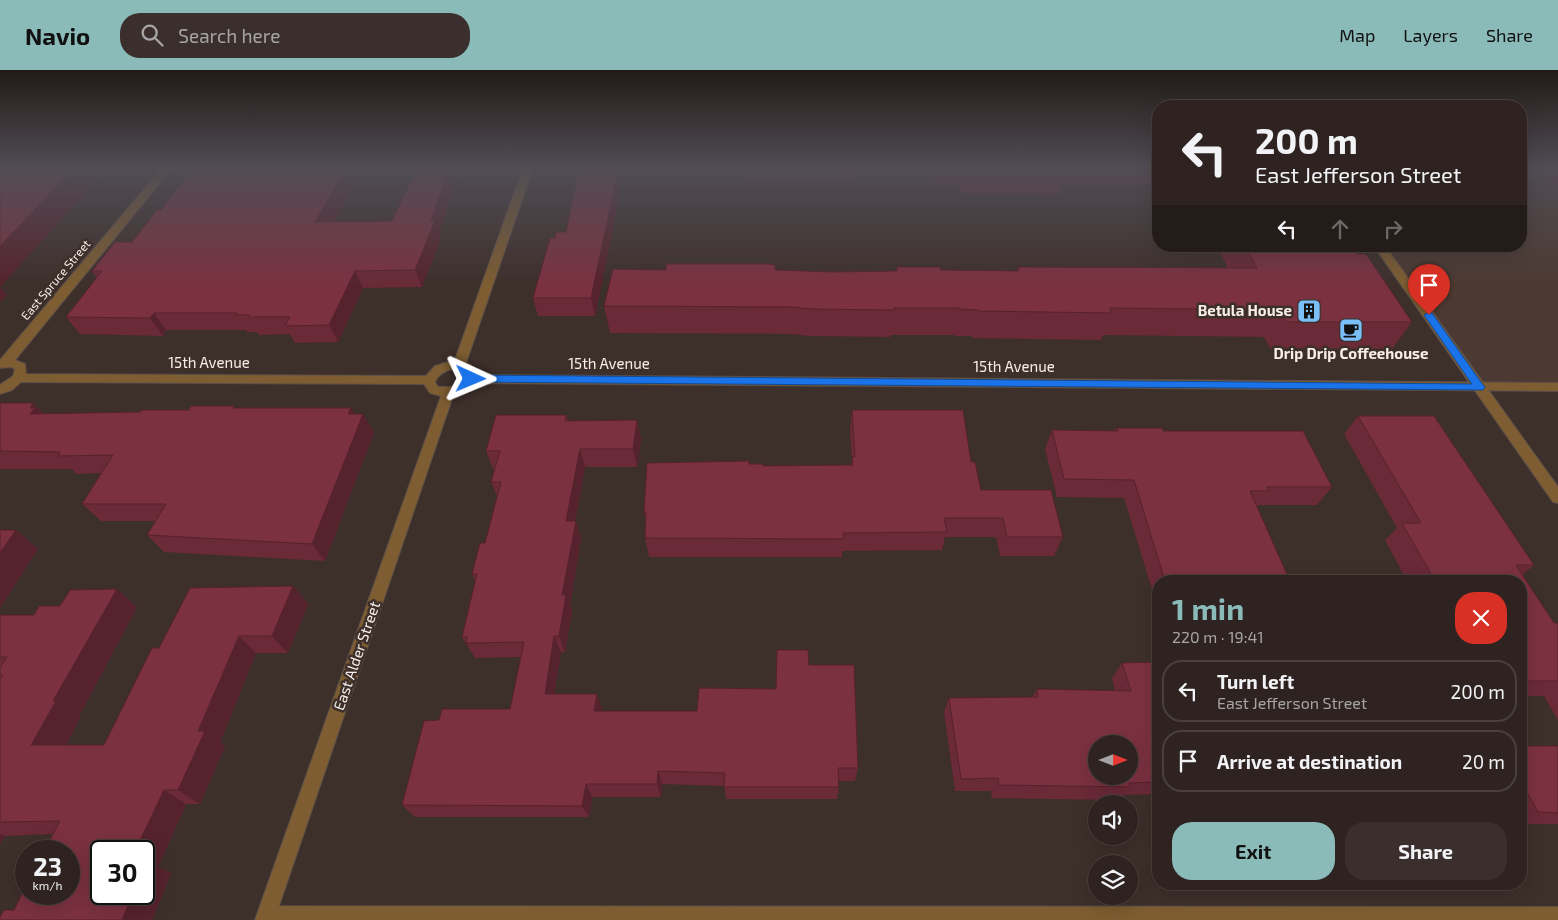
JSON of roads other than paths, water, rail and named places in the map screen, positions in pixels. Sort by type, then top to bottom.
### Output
[{"type":"street","name":"East Spruce Street","points":[[3,363],[134,208]]},
{"type":"street","points":[[459,365],[514,208]]},
{"type":"street","points":[[1383,252],[1558,498]]},
{"type":"street","points":[[0,390],[18,378],[22,372],[21,367],[12,363],[3,363]]},
{"type":"street","points":[[459,365],[468,368],[471,372],[471,379],[460,390],[448,392],[434,390],[430,380],[433,373],[444,366],[459,365]]},
{"type":"street","name":"15th Avenue","points":[[18,378],[430,380]]},
{"type":"street","name":"15th Avenue","points":[[471,379],[1558,387]]},
{"type":"street","name":"East Alder Street","points":[[265,918],[448,392]]},
{"type":"street","points":[[265,918],[1558,917]]},
{"type":"place","name":"Betula House","points":[[1309,311]]},
{"type":"place","name":"Drip Drip Coffeehouse","points":[[1351,330]]}]
